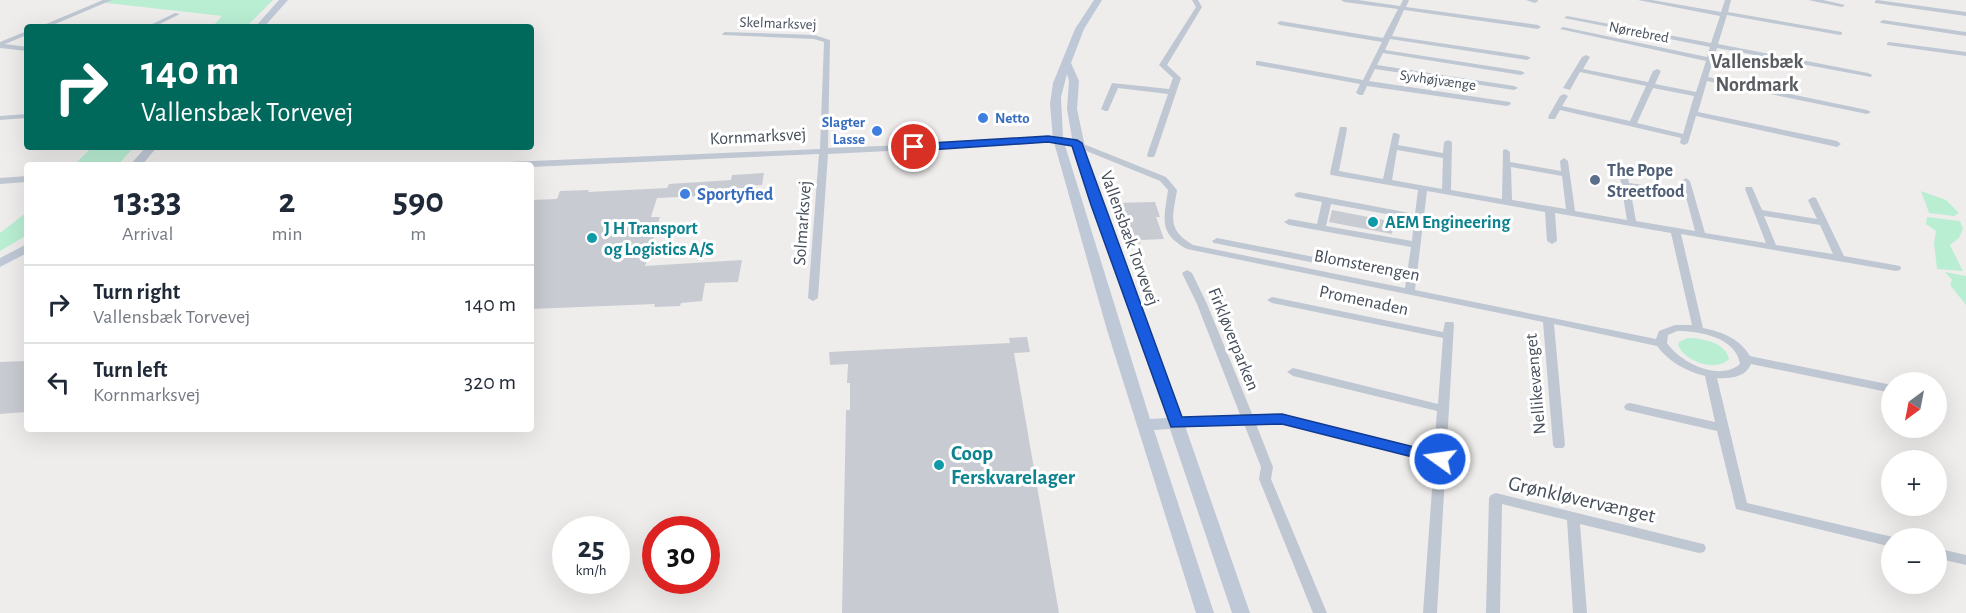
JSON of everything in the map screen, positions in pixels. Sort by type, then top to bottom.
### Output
[{"type":"street","points":[[49,24],[109,0]]},
{"type":"street","points":[[262,24],[284,0]]},
{"type":"street","name":"Vallensbæk Torvevej","points":[[1088,13],[1091,0]]},
{"type":"street","name":"Vallensbæk Torvevej","points":[[1098,0],[1071,44],[1067,63],[1058,80],[1055,96],[1059,143],[1144,424],[1205,613]]},
{"type":"street","points":[[1152,155],[1177,78],[1163,65],[1199,7],[1195,0]]},
{"type":"street","points":[[1344,0],[1405,4],[1538,27]]},
{"type":"street","name":"Nørrebred","points":[[1641,0],[1840,33]]},
{"type":"street","points":[[1558,107],[1633,124],[1685,140],[1728,0]]},
{"type":"street","points":[[1811,0],[1842,5]]},
{"type":"street","points":[[1877,2],[1966,14]]},
{"type":"street","name":"Syvhøjvænge","points":[[1360,93],[1405,4]]},
{"type":"street","points":[[155,24],[177,14]]},
{"type":"street","name":"Nørrebred","points":[[1567,18],[1868,75]]},
{"type":"street","points":[[1883,22],[1966,34]]},
{"type":"street","name":"Syvhøjvænge","points":[[1280,23],[1527,58]]},
{"type":"street","name":"Nørrebred","points":[[1563,29],[1710,60]]},
{"type":"street","points":[[0,45],[24,34]]},
{"type":"street","name":"Skelmarksvej","points":[[725,34],[814,37],[828,41],[824,150]]},
{"type":"street","points":[[1888,44],[1966,54]]},
{"type":"street","points":[[0,45],[24,49]]},
{"type":"street","name":"Syvhøjvænge","points":[[1381,51],[1521,73]]},
{"type":"street","points":[[1552,117],[1586,57]]},
{"type":"street","name":"Vallensbæk Torvevej","points":[[1067,63],[1074,81],[1072,109],[1078,147],[1241,613]]},
{"type":"street","name":"Syvhøjvænge","points":[[1258,63],[1365,83],[1507,104]]},
{"type":"street","name":"Syvhøjvænge","points":[[1374,67],[1514,88]]},
{"type":"street","points":[[1579,70],[1699,95]]},
{"type":"street","name":"Nørrebred","points":[[1633,124],[1657,70]]},
{"type":"street","points":[[1704,78],[1867,112]]},
{"type":"street","points":[[1105,109],[1115,85],[1173,92]]},
{"type":"street","points":[[1693,113],[1837,144]]},
{"type":"street","points":[[0,118],[24,116]]},
{"type":"street","points":[[1343,129],[1334,173],[1896,268]]},
{"type":"street","points":[[1387,182],[1396,135]]},
{"type":"street","points":[[1446,192],[1448,142]]},
{"type":"street","name":"Kornmarksvej","points":[[534,164],[1011,143],[1059,143],[1078,147]]},
{"type":"street","name":"Blomsterengen","points":[[1078,147],[1124,162],[1159,176],[1168,183],[1173,190],[1167,228],[1182,243],[1200,250],[1661,343]]},
{"type":"street","points":[[1394,147],[1448,156]]},
{"type":"street","points":[[139,162],[150,150]]},
{"type":"street","name":"Solmarksvej","points":[[813,298],[824,150]]},
{"type":"street","points":[[1506,152],[1507,202]]},
{"type":"street","points":[[1564,161],[1571,213]]},
{"type":"street","points":[[1507,164],[1566,174]]},
{"type":"street","points":[[1623,171],[1632,224]]},
{"type":"street","points":[[0,182],[24,179]]},
{"type":"street","points":[[1686,181],[1701,235]]},
{"type":"street","points":[[1627,185],[1690,195]]},
{"type":"street","points":[[1410,292],[1423,188]]},
{"type":"street","points":[[1749,189],[1772,247]]},
{"type":"street","points":[[1299,195],[1419,217]]},
{"type":"street","points":[[1321,228],[1327,200]]},
{"type":"street","points":[[1813,200],[1840,259]]},
{"type":"street","points":[[1550,210],[1552,241]]},
{"type":"street","points":[[1758,212],[1823,223]]},
{"type":"street","points":[[1289,222],[1416,245]]},
{"type":"street","points":[[1675,231],[1698,329]]},
{"type":"street","points":[[1216,241],[1391,275]]},
{"type":"street","points":[[0,263],[24,250]]},
{"type":"street","points":[[1329,276],[1331,263]]},
{"type":"street","name":"Firkløverparken","points":[[1187,273],[1202,304],[1267,466],[1265,478],[1320,613]]},
{"type":"street","name":"Promenaden","points":[[1272,300],[1448,330],[1430,613]]},
{"type":"street","name":"Nellikevænget","points":[[1548,320],[1558,445]]},
{"type":"street","points":[[1671,329],[1698,329],[1729,341],[1739,348],[1746,359],[1745,367],[1737,373],[1710,373],[1679,362],[1668,354],[1661,343],[1662,335],[1671,329]]},
{"type":"street","points":[[1746,359],[1881,387]]},
{"type":"street","points":[[1293,372],[1444,409]]},
{"type":"street","points":[[1710,373],[1742,507],[1881,539]]},
{"type":"street","points":[[1630,407],[1723,428]]},
{"type":"street","name":"Firkløverparken","points":[[1176,423],[1282,419],[1440,459]]},
{"type":"street","points":[[1144,424],[1176,423]]},
{"type":"street","name":"Grønkløvervænget","points":[[1493,613],[1496,498],[1699,548]]},
{"type":"street","points":[[1573,517],[1580,613]]},
{"type":"street","points":[[1947,556],[1966,560]]},
{"type":"green space","points":[[104,0],[273,0],[249,24],[215,24],[222,16],[98,2]]},
{"type":"green space","points":[[89,150],[131,150],[121,162],[77,162]]},
{"type":"green space","points":[[1921,191],[1946,200],[1959,213],[1954,216],[1929,213]]},
{"type":"green space","points":[[24,214],[24,237],[0,251],[0,233]]},
{"type":"green space","points":[[1927,217],[1960,221],[1963,229],[1959,238],[1950,245],[1963,271],[1937,269],[1934,243],[1936,231],[1926,224]]},
{"type":"green space","points":[[1945,272],[1966,276],[1966,305],[1950,285],[1952,280]]},
{"type":"green space","points":[[1688,338],[1707,340],[1719,345],[1729,359],[1716,365],[1693,360],[1681,351],[1678,345],[1679,342]]},
{"type":"building","name":"J H Transport og Logistics A/S","points":[[764,173],[762,185],[746,186],[744,194],[657,198],[651,217],[660,217],[645,266],[742,260],[738,282],[705,283],[702,301],[681,303],[680,306],[654,307],[655,304],[534,309],[534,200],[557,199],[560,191],[667,188],[669,184],[731,180],[732,175]]},
{"type":"building","points":[[1155,202],[1160,217],[1156,217],[1164,239],[1141,240],[1140,244],[1125,241],[1113,203]]},
{"type":"building","name":"AEM Engineering","points":[[1332,210],[1394,222],[1392,234],[1329,222]]},
{"type":"building","name":"Coop Ferskvarelager","points":[[1027,337],[1030,352],[1014,353],[1059,613],[842,613],[846,410],[850,410],[850,383],[847,383],[848,364],[830,365],[829,352],[1010,343],[1009,338]]},
{"type":"building","points":[[24,361],[24,412],[0,414],[0,362]]},
{"type":"place","name":"Netto","points":[[983,118]]},
{"type":"place","name":"Slagter Lasse","points":[[877,131]]},
{"type":"place","name":"The Pope Streetfood","points":[[1595,180]]},
{"type":"place","name":"Sportyfied","points":[[685,194]]},
{"type":"place","name":"AEM Engineering","points":[[1373,222]]},
{"type":"place","name":"J H Transport og Logistics A/S","points":[[592,238]]},
{"type":"place","name":"Coop Ferskvarelager","points":[[939,465]]},
{"type":"district","name":"Vallensbæk Nordmark","points":[[1757,72]]},
{"type":"route","points":[[914,147],[1048,139],[1077,143],[1097,205],[1176,423],[1282,419],[1440,459]]}]
